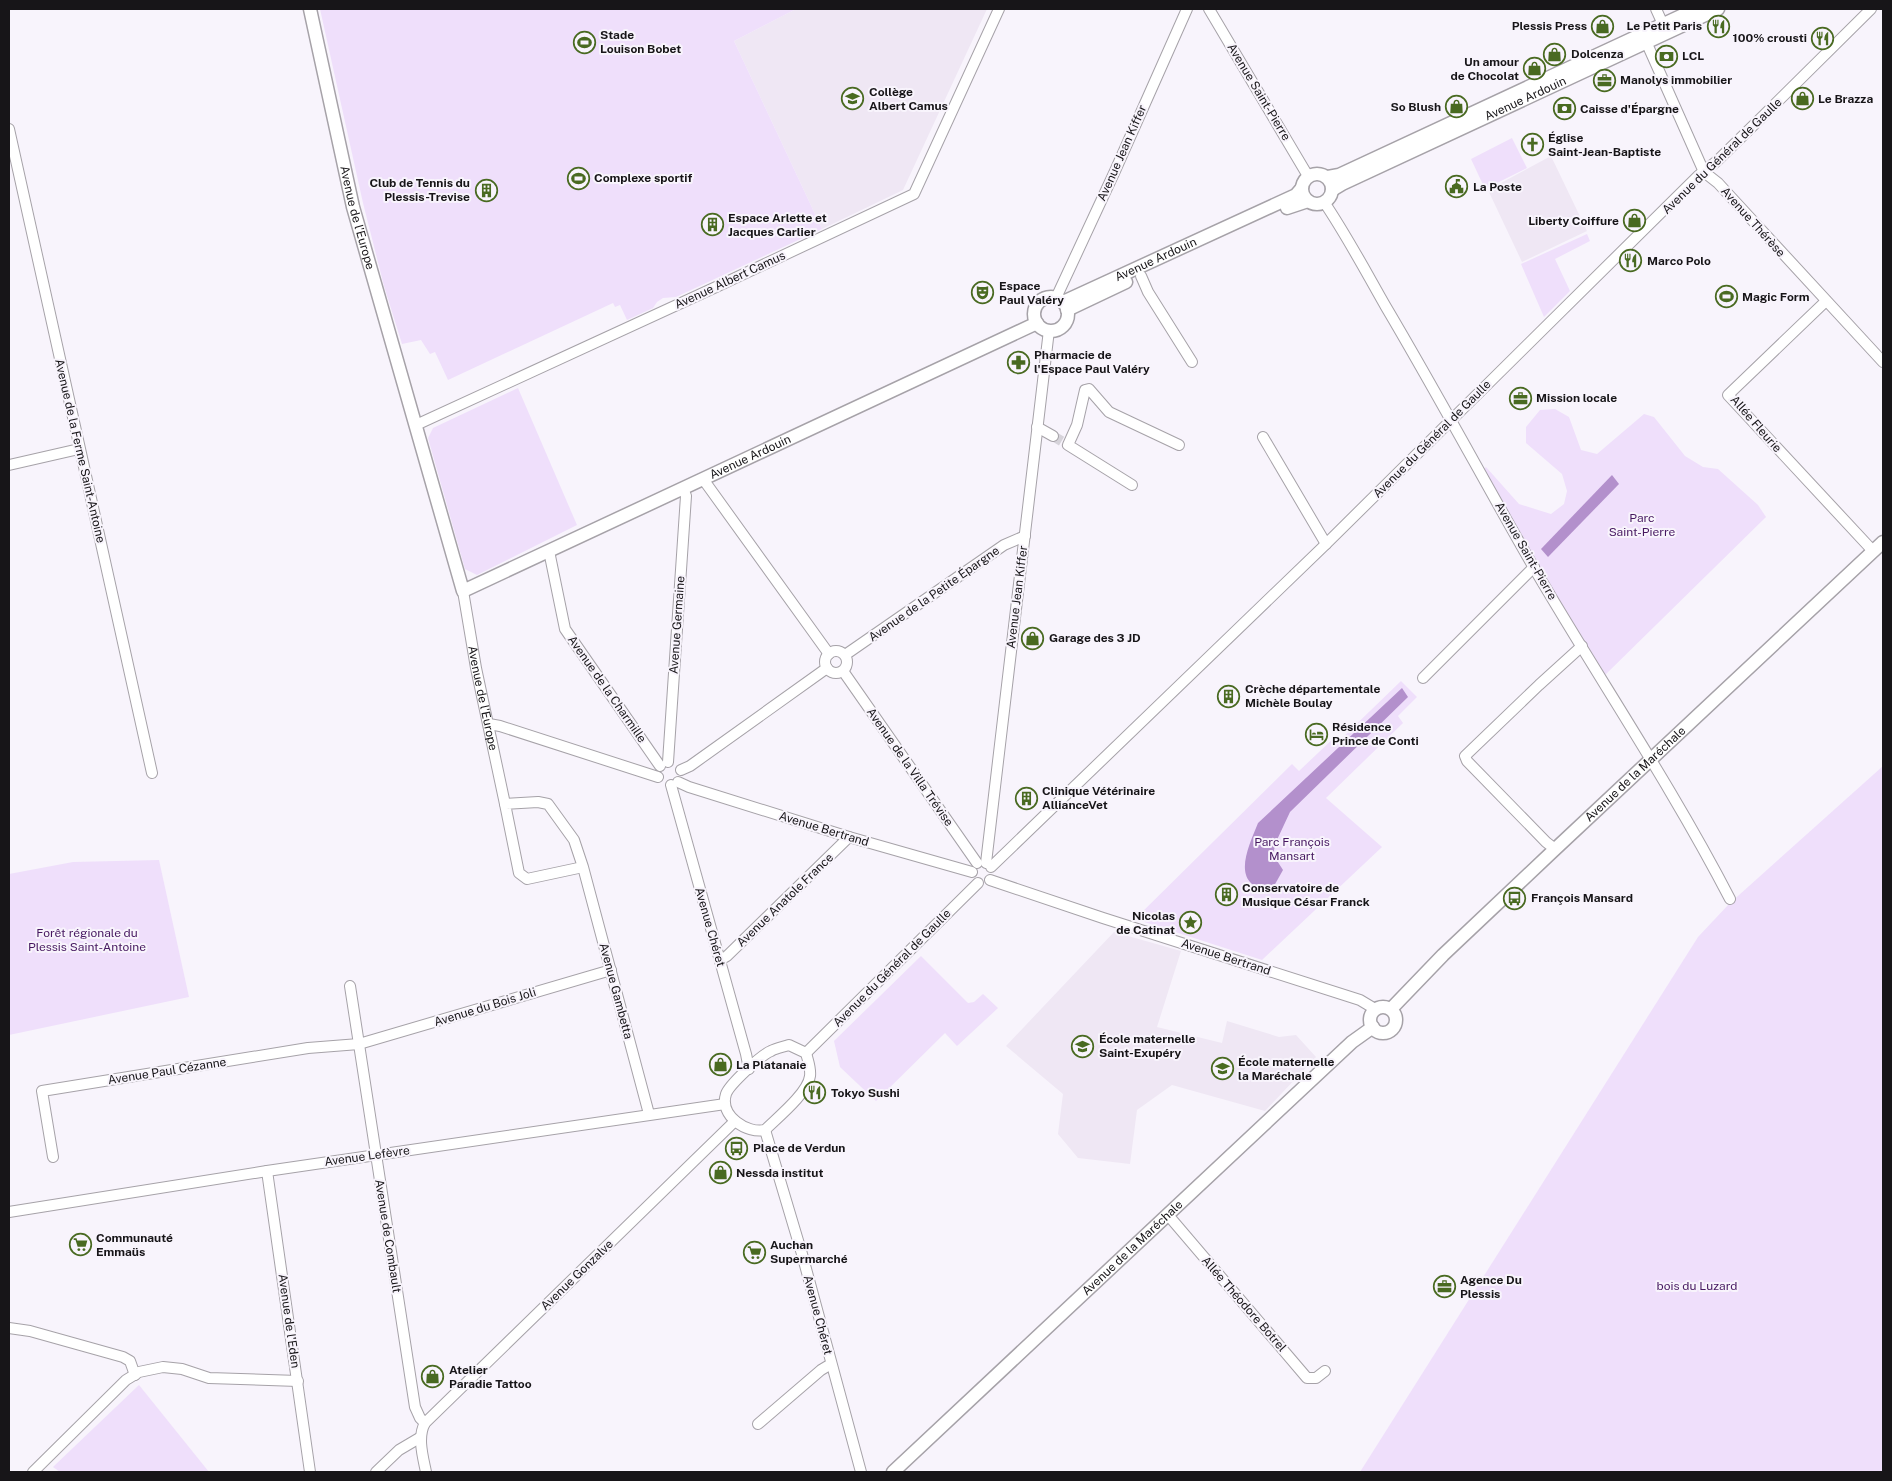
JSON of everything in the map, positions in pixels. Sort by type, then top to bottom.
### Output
[{"type":"street","name":"Avenue de l'Europe","points":[[310,9],[353,207],[463,591],[476,668],[519,873],[528,879],[583,867]]},
{"type":"street","name":"Avenue Albert Camus","points":[[416,425],[914,194],[999,9]]},
{"type":"street","name":"Avenue Jean Kiffer","points":[[1062,303],[1115,171],[1187,9]]},
{"type":"street","name":"Avenue Saint-Pierre","points":[[1209,9],[1308,176]]},
{"type":"street","points":[[1656,9],[1665,29]]},
{"type":"street","name":"Avenue Ardouin","points":[[1665,29],[1696,9]]},
{"type":"street","name":"Avenue Ardouin","points":[[1328,177],[1339,175],[1644,38],[1718,9]]},
{"type":"street","name":"Avenue du Général de Gaulle","points":[[982,866],[1326,544],[1871,9]]},
{"type":"street","name":"Avenue Ardouin","points":[[1332,190],[1644,38]]},
{"type":"street","name":"Avenue Thérèse","points":[[1644,38],[1704,172],[1718,183],[1883,362]]},
{"type":"street","name":"Avenue de la Ferme Saint-Antoine","points":[[9,130],[152,773]]},
{"type":"street","points":[[1318,173],[1328,177],[1332,190],[1331,195],[1324,202],[1316,204],[1304,198],[1302,188],[1308,176],[1318,173]]},
{"type":"street","name":"Avenue Ardouin","points":[[1062,303],[1296,195],[1302,188]]},
{"type":"street","name":"Avenue Ardouin","points":[[1062,303],[1141,276],[1295,204],[1308,201]]},
{"type":"street","name":"Avenue Saint-Pierre","points":[[1324,202],[1452,419],[1534,567],[1704,848],[1730,899]]},
{"type":"street","points":[[1141,276],[1148,292],[1192,362]]},
{"type":"street","points":[[1046,298],[1062,303],[1068,315],[1064,325],[1054,330],[1049,330],[1044,329],[1037,323],[1034,313],[1038,304],[1046,298]]},
{"type":"street","name":"Allée Fleurie","points":[[1826,301],[1728,395],[1873,552]]},
{"type":"street","name":"Avenue Ardouin","points":[[463,591],[1037,323]]},
{"type":"street","name":"Avenue Jean Kiffer","points":[[990,880],[993,874],[982,866],[1025,536],[1049,330]]},
{"type":"street","points":[[1132,485],[1068,445],[1077,425],[1085,390],[1089,389],[1093,392],[1109,412],[1179,445]]},
{"type":"street","points":[[1037,427],[1053,436]]},
{"type":"street","points":[[1263,437],[1326,544]]},
{"type":"street","points":[[9,465],[79,449]]},
{"type":"street","points":[[703,479],[829,654]]},
{"type":"street","name":"Avenue Germaine","points":[[664,764],[686,496],[683,488]]},
{"type":"street","name":"Avenue de la Petite Épargne","points":[[845,655],[1004,545],[1025,536]]},
{"type":"street","name":"Avenue de la Maréchale","points":[[1390,1008],[1430,967],[1555,848],[1652,760],[1883,542]]},
{"type":"street","name":"Avenue de la Charmille","points":[[549,551],[565,629],[664,764]]},
{"type":"street","points":[[1423,678],[1534,567]]},
{"type":"street","points":[[1555,848],[1546,842],[1467,761],[1465,756],[1582,646]]},
{"type":"street","points":[[835,651],[845,655],[847,661],[843,671],[831,672],[827,668],[825,663],[829,654],[835,651]]},
{"type":"street","points":[[681,770],[690,766],[827,668]]},
{"type":"street","name":"Avenue de la Villa Trévise","points":[[843,671],[982,866],[972,877],[978,883]]},
{"type":"street","points":[[489,724],[658,777],[663,783],[674,783],[680,778],[681,770],[676,763],[664,764],[658,769],[658,777]]},
{"type":"street","name":"Avenue Bertrand","points":[[674,783],[849,837],[982,866]]},
{"type":"street","name":"Avenue Chéret","points":[[674,783],[749,1068]]},
{"type":"street","name":"Avenue Gambetta","points":[[505,804],[538,802],[548,804],[574,840],[583,867],[649,1114]]},
{"type":"street","name":"Avenue Anatole France","points":[[720,960],[727,956],[849,837]]},
{"type":"street","points":[[978,883],[985,883],[990,880]]},
{"type":"street","name":"Avenue Bertrand","points":[[990,880],[1089,914],[1360,1000],[1376,1009]]},
{"type":"street","name":"Avenue du Général de Gaulle","points":[[806,1053],[978,883]]},
{"type":"street","name":"Avenue du Bois Joli","points":[[359,1044],[611,970]]},
{"type":"street","name":"Avenue de Combault","points":[[350,986],[415,1407],[420,1418],[422,1430],[426,1472]]},
{"type":"street","points":[[1383,1006],[1390,1008],[1396,1017],[1393,1028],[1383,1033],[1373,1027],[1371,1016],[1376,1009],[1383,1006]]},
{"type":"street","name":"Avenue de la Maréchale","points":[[893,1472],[1352,1042],[1373,1027]]},
{"type":"street","name":"Avenue Paul Cézanne","points":[[53,1157],[42,1091],[308,1048],[359,1044]]},
{"type":"street","points":[[789,1045],[806,1053],[810,1066],[810,1078],[804,1091],[765,1130],[757,1132],[748,1130],[735,1122],[725,1104],[726,1093],[749,1068],[766,1053],[789,1045]]},
{"type":"street","name":"Avenue Lefèvre","points":[[9,1212],[267,1171],[725,1104]]},
{"type":"street","name":"Avenue Gonzalve","points":[[376,1472],[422,1430],[735,1122]]},
{"type":"street","name":"Avenue Chéret","points":[[765,1130],[802,1254],[861,1472]]},
{"type":"street","name":"Avenue de l'Eden","points":[[267,1171],[310,1472]]},
{"type":"street","name":"Allée Théodore Botrel","points":[[1168,1215],[1307,1378],[1316,1378],[1325,1371]]},
{"type":"street","points":[[9,1328],[30,1331],[124,1357],[130,1361],[135,1375]]},
{"type":"street","points":[[758,1424],[821,1370],[831,1364]]},
{"type":"street","points":[[33,1472],[126,1380],[135,1375],[162,1367],[182,1369],[209,1378],[298,1382]]},
{"type":"shaded area","name":"Collège Albert Camus","points":[[796,9],[987,9],[903,190],[822,229],[734,41]]},
{"type":"shaded area","points":[[1551,156],[1587,231],[1522,262],[1488,190]]},
{"type":"shaded area","points":[[1612,475],[1619,484],[1548,557],[1541,549]]},
{"type":"shaded area","points":[[1402,688],[1408,697],[1290,812],[1274,850],[1274,856],[1283,870],[1274,886],[1266,890],[1255,886],[1248,880],[1245,872],[1245,862],[1250,842],[1258,823]]},
{"type":"shaded area","points":[[1114,932],[1181,951],[1157,1027],[1222,1043],[1227,1021],[1279,1037],[1296,1035],[1316,1057],[1265,1111],[1172,1085],[1137,1110],[1130,1164],[1078,1158],[1058,1134],[1063,1094],[1006,1046]]},
{"type":"green space","name":"Complexe sportif","points":[[320,9],[796,9],[734,41],[822,229],[676,297],[663,298],[653,308],[627,320],[620,305],[615,307],[613,303],[448,380],[435,352],[430,354],[421,340],[402,344],[384,286],[363,203]]},
{"type":"green space","points":[[1512,138],[1527,168],[1485,189],[1471,159]]},
{"type":"green space","points":[[1587,234],[1590,241],[1555,259],[1570,291],[1544,317],[1521,264]]},
{"type":"green space","points":[[518,388],[577,525],[477,575],[465,569],[428,438],[433,428]]},
{"type":"green space","name":"Parc Saint-Pierre","points":[[1555,409],[1569,417],[1581,450],[1597,454],[1644,414],[1654,417],[1685,456],[1703,467],[1718,469],[1758,505],[1766,517],[1604,676],[1481,471],[1486,467],[1519,504],[1551,514],[1564,504],[1567,491],[1562,474],[1526,443],[1526,427],[1540,410]]},
{"type":"green space","name":"Parc François Mansart","points":[[1401,681],[1417,697],[1398,716],[1403,723],[1326,798],[1382,847],[1262,960],[1135,919],[1292,764],[1299,771],[1337,735],[1341,739]]},
{"type":"green space","name":"bois du Luzard","points":[[1883,766],[1883,1472],[1360,1472],[1698,937],[1729,904]]},
{"type":"green space","name":"Forêt régionale du Plessis Saint-Antoine","points":[[159,860],[189,997],[9,1035],[9,874],[73,862]]},
{"type":"green space","points":[[921,956],[968,1003],[974,1002],[983,994],[998,1008],[957,1046],[945,1033],[876,1101],[840,1067],[834,1041]]},
{"type":"green space","points":[[139,1385],[209,1472],[60,1472],[53,1467]]},
{"type":"tunnel","points":[[1053,436],[1068,445]]},
{"type":"place","name":"Plessis Press","points":[[1603,26]]},
{"type":"place","name":"Le Petit Paris","points":[[1718,26]]},
{"type":"place","name":"100% crousti","points":[[1823,38]]},
{"type":"place","name":"Stade Louison Bobet","points":[[584,42]]},
{"type":"place","name":"Dolcenza","points":[[1555,54]]},
{"type":"place","name":"LCL","points":[[1666,56]]},
{"type":"place","name":"Un amour de Chocolat","points":[[1535,69]]},
{"type":"place","name":"Manolys immobilier","points":[[1604,80]]},
{"type":"place","name":"Collège Albert Camus","points":[[853,99]]},
{"type":"place","name":"Le Brazza","points":[[1802,99]]},
{"type":"place","name":"So Blush","points":[[1457,107]]},
{"type":"place","name":"Caisse d'Épargne","points":[[1564,109]]},
{"type":"place","name":"Église Saint-Jean-Baptiste","points":[[1532,145]]},
{"type":"place","name":"Complexe sportif","points":[[578,178]]},
{"type":"place","name":"La Poste","points":[[1457,187]]},
{"type":"place","name":"Club de Tennis du Plessis-Trevise","points":[[486,190]]},
{"type":"place","name":"Liberty Coiffure","points":[[1635,221]]},
{"type":"place","name":"Espace Arlette et Jacques Carlier","points":[[712,225]]},
{"type":"place","name":"Marco Polo","points":[[1631,261]]},
{"type":"place","name":"Espace Paul Valéry","points":[[983,293]]},
{"type":"place","name":"Magic Form","points":[[1726,297]]},
{"type":"place","name":"Pharmacie de l'Espace Paul Valéry","points":[[1018,362]]},
{"type":"place","name":"Mission locale","points":[[1520,398]]},
{"type":"place","name":"Garage des 3 JD","points":[[1033,638]]},
{"type":"place","name":"Crèche départementale Michèle Boulay","points":[[1229,696]]},
{"type":"place","name":"Résidence Prince de Conti","points":[[1316,734]]},
{"type":"place","name":"Clinique Vétérinaire AllianceVet","points":[[1026,798]]},
{"type":"place","name":"Conservatoire de Musique César Franck","points":[[1226,895]]},
{"type":"place","name":"François Mansard","points":[[1515,898]]},
{"type":"place","name":"Nicolas de Catinat","points":[[1191,923]]},
{"type":"place","name":"École maternelle Saint-Exupéry","points":[[1083,1046]]},
{"type":"place","name":"La Platanaie","points":[[720,1065]]},
{"type":"place","name":"École maternelle la Maréchale","points":[[1222,1069]]},
{"type":"place","name":"Tokyo Sushi","points":[[815,1093]]},
{"type":"place","name":"Place de Verdun","points":[[737,1148]]},
{"type":"place","name":"Nessda institut","points":[[720,1173]]},
{"type":"place","name":"Communauté Emmaüs","points":[[80,1245]]},
{"type":"place","name":"Auchan Supermarché","points":[[754,1252]]},
{"type":"place","name":"Agence Du Plessis","points":[[1444,1287]]},
{"type":"place","name":"Atelier Paradie Tattoo","points":[[433,1377]]}]
